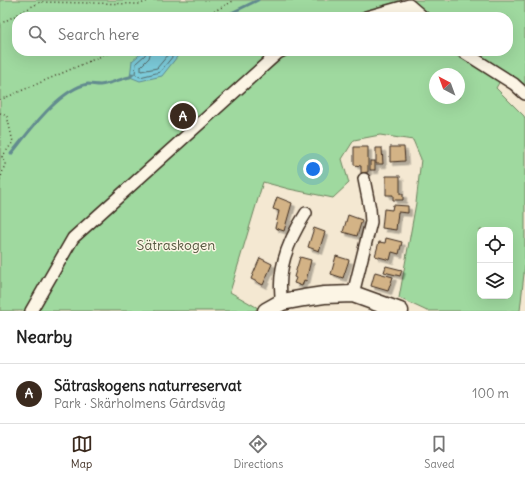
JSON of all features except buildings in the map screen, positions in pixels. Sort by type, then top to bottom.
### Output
[{"type":"street","points":[[384,12],[408,5],[417,12]]},
{"type":"street","points":[[31,311],[73,238],[275,56]]},
{"type":"street","points":[[470,56],[514,84],[525,94]]},
{"type":"street","points":[[353,294],[371,222],[364,179]]},
{"type":"street","points":[[282,302],[280,290],[281,274],[295,230],[306,212]]},
{"type":"street","points":[[266,311],[282,302],[324,295],[353,294],[400,311]]},
{"type":"path","points":[[22,12],[40,2],[140,4],[151,0]]},
{"type":"path","points":[[213,12],[235,0]]},
{"type":"path","points":[[0,24],[12,17]]},
{"type":"path","points":[[0,100],[101,56]]},
{"type":"path","points":[[0,113],[7,116],[13,142],[2,157],[5,164],[0,180]]},
{"type":"green space","name":"Sätraskogen","points":[[0,0],[525,0],[525,89],[504,74],[496,88],[525,118],[525,264],[520,311],[427,311],[399,298],[416,203],[421,159],[413,140],[380,135],[354,140],[342,159],[349,183],[333,198],[263,182],[230,292],[258,308],[254,311],[0,311]]},
{"type":"water","points":[[138,56],[177,56],[162,76],[140,81],[130,77],[132,61]]},
{"type":"waterway","points":[[233,12],[258,0]]},
{"type":"waterway","points":[[11,154],[45,113],[66,94],[88,84],[104,84],[130,77],[133,74]]},
{"type":"place","name":"Sätraskogens naturreservat","points":[[183,116]]}]
